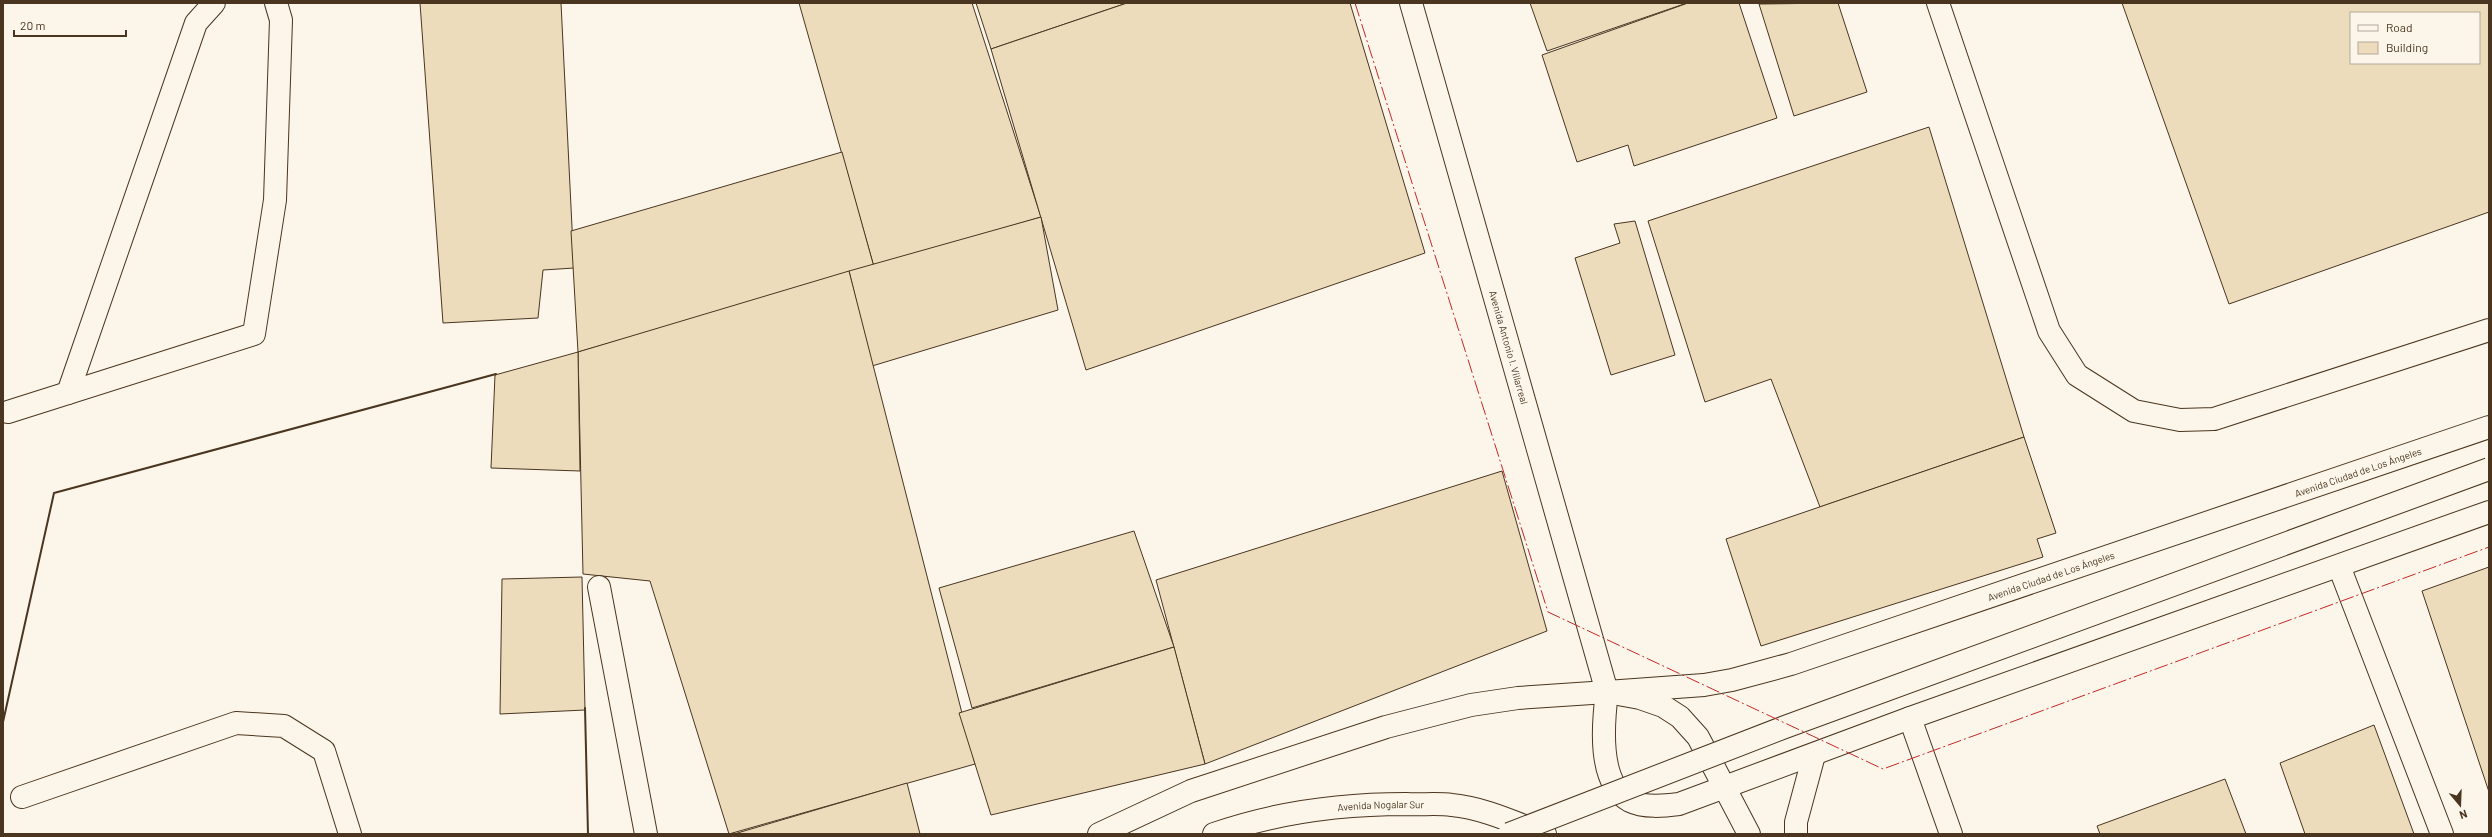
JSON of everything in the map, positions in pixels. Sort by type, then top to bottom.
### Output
[{"type":"main road","points":[[68,393],[196,23],[214,3]]},
{"type":"main road","points":[[8,412],[254,334],[275,200],[281,20],[276,3]]},
{"type":"main road","name":"Avenida Antonio I. Villarreal","points":[[1411,3],[1607,692]]},
{"type":"main road","points":[[1938,3],[2048,331],[2077,375],[2105,394],[2134,411],[2180,420],[2214,419],[2489,330]]},
{"type":"main road","name":"Avenida Ciudad de Los Ángeles","points":[[1607,692],[1704,685],[1791,664],[2489,427]]},
{"type":"main road","points":[[1509,834],[1793,724],[2489,469]]},
{"type":"main road","points":[[1607,692],[1603,725],[1608,766],[1613,781],[1620,792],[1630,801],[1642,805],[1662,806],[1679,804],[1910,718],[2489,512]]},
{"type":"main road","points":[[2339,566],[2442,834]]},
{"type":"main road","points":[[599,587],[646,834]]},
{"type":"main road","points":[[1099,834],[1190,791],[1386,727],[1471,705],[1518,698],[1607,692],[1640,698],[1663,706],[1680,717],[1698,737],[1749,834]]},
{"type":"main road","points":[[1910,718],[1951,834]]},
{"type":"main road","points":[[22,797],[236,723],[284,726],[324,751],[350,834]]},
{"type":"main road","points":[[1796,834],[1796,822],[1814,755]]},
{"type":"main road","name":"Avenida Nogalar Sur","points":[[1214,834],[1240,825],[1315,808],[1394,804],[1452,805],[1495,815],[1545,834]]},
{"type":"building","points":[[420,3],[561,3],[574,268],[543,270],[538,318],[443,323]]},
{"type":"building","points":[[799,3],[972,3],[1041,217],[874,267]]},
{"type":"building","points":[[976,3],[1127,3],[991,49]]},
{"type":"building","points":[[1127,3],[1350,3],[1425,253],[1086,370],[991,49]]},
{"type":"building","points":[[1530,3],[1687,3],[1547,51]]},
{"type":"building","points":[[1688,3],[1739,3],[1777,118],[1634,166],[1628,145],[1577,162],[1542,55]]},
{"type":"building","points":[[1838,3],[1867,92],[1794,116],[1759,4]]},
{"type":"building","points":[[2122,3],[2489,3],[2489,212],[2229,304]]},
{"type":"building","points":[[1929,127],[2024,437],[1820,507],[1771,379],[1705,402],[1648,221]]},
{"type":"building","points":[[842,152],[874,267],[578,352],[571,231]]},
{"type":"building","points":[[1041,217],[1058,310],[872,366],[849,271]]},
{"type":"building","points":[[1635,221],[1675,355],[1611,375],[1575,258],[1620,243],[1614,224]]},
{"type":"building","points":[[849,271],[975,764],[729,834],[650,581],[583,574],[578,352]]},
{"type":"building","points":[[578,352],[580,471],[491,468],[495,375]]},
{"type":"building","points":[[2024,437],[2056,533],[2037,539],[2043,557],[1761,646],[1726,539]]},
{"type":"building","points":[[1502,471],[1547,631],[1205,764],[1156,580]]},
{"type":"building","points":[[1134,531],[1174,647],[972,708],[939,588]]},
{"type":"building","points":[[2489,567],[2489,792],[2422,591]]},
{"type":"building","points":[[582,577],[585,710],[500,714],[502,579]]},
{"type":"building","points":[[1174,647],[1205,764],[991,815],[959,713]]},
{"type":"building","points":[[2374,725],[2414,834],[2305,834],[2280,763]]},
{"type":"building","points":[[2225,779],[2246,834],[2100,834],[2097,826]]},
{"type":"building","points":[[907,783],[920,834],[734,834]]},
{"type":"wall","points":[[3,722],[54,493],[496,374]]},
{"type":"wall","points":[[585,708],[588,834]]},
{"type":"power","points":[[1355,3],[1548,612],[1883,769],[2489,547]]}]
